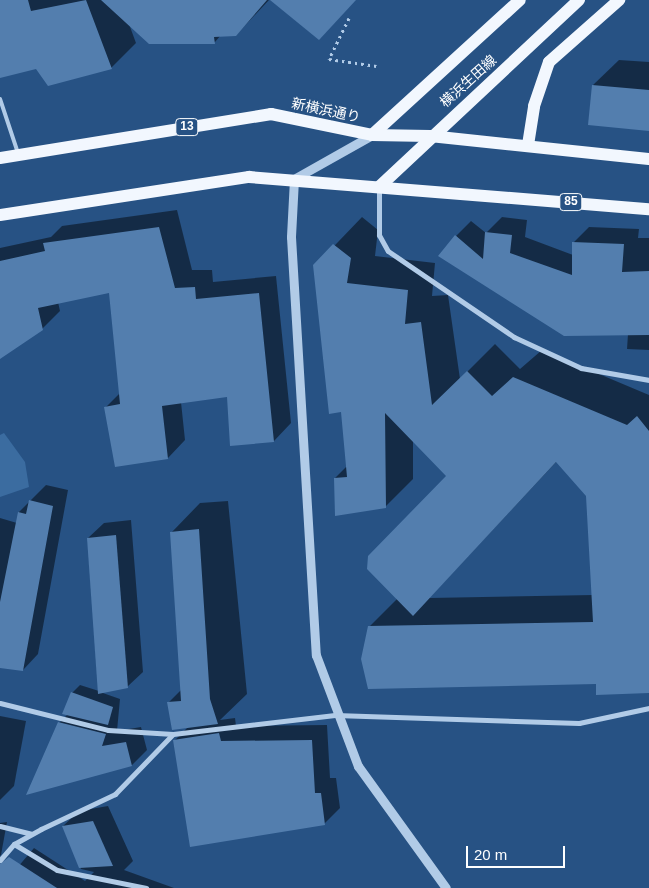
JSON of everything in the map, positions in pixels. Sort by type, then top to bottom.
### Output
[{"type":"main road","name":"横浜生田線","points":[[372,135],[520,0]]},
{"type":"main road","name":"横浜生田線","points":[[379,187],[430,136],[579,0]]},
{"type":"main road","points":[[528,146],[534,106],[549,62],[619,0]]},
{"type":"main road","name":"新横浜通り","points":[[0,158],[271,114],[372,135],[430,136],[649,159]]},
{"type":"main road","points":[[0,215],[249,177],[379,187]]},
{"type":"main road","name":"85","points":[[379,187],[649,209]]},
{"type":"street","points":[[372,135],[294,179],[291,237],[316,655],[335,715],[358,766],[446,888]]},
{"type":"street","points":[[379,187],[379,235],[388,251],[514,337],[581,368],[649,380]]},
{"type":"street","points":[[0,704],[108,730],[173,734],[335,715],[579,723],[649,708]]},
{"type":"street","points":[[0,860],[14,844],[115,794],[173,734]]},
{"type":"street","points":[[0,826],[32,834]]},
{"type":"street","points":[[14,844],[57,870],[146,888]]},
{"type":"lane","points":[[0,99],[19,154]]},
{"type":"path","points":[[349,18],[329,59],[376,66]]},
{"type":"shaded area","points":[[4,433],[25,462],[29,487],[0,497],[0,435]]},
{"type":"building","points":[[0,0],[28,0],[31,11],[86,0],[112,69],[48,86],[36,69],[0,78]]},
{"type":"building","points":[[101,0],[267,0],[236,36],[214,37],[215,44],[149,44]]},
{"type":"building","points":[[270,0],[356,0],[319,40]]},
{"type":"building","points":[[592,85],[649,90],[649,131],[588,125]]},
{"type":"building","points":[[159,227],[175,288],[195,287],[196,299],[259,293],[274,442],[230,446],[227,397],[162,406],[168,459],[115,467],[104,407],[120,404],[109,293],[38,308],[43,330],[0,359],[0,261],[45,251],[43,243]]},
{"type":"building","points":[[485,232],[512,235],[510,253],[572,275],[572,242],[624,244],[622,272],[649,271],[649,335],[564,336],[438,256],[455,235],[483,259]]},
{"type":"building","points":[[333,244],[351,258],[347,283],[408,290],[405,324],[421,322],[432,405],[467,371],[492,396],[513,377],[627,425],[637,416],[649,431],[649,693],[596,695],[596,684],[368,689],[361,659],[368,626],[593,622],[586,496],[556,462],[413,616],[367,569],[368,556],[446,476],[385,413],[386,508],[335,516],[334,478],[347,477],[341,412],[329,414],[313,265]]},
{"type":"building","points":[[29,500],[53,506],[23,671],[0,668],[0,602],[18,512],[26,514]]},
{"type":"building","points":[[199,529],[210,699],[218,724],[172,730],[167,702],[181,701],[170,532]]},
{"type":"building","points":[[116,535],[128,688],[98,694],[87,538]]},
{"type":"building","points":[[71,692],[113,707],[108,725],[62,714]]},
{"type":"building","points":[[58,722],[106,734],[102,746],[126,742],[132,766],[26,795]]},
{"type":"building","points":[[219,733],[221,741],[312,740],[315,793],[321,793],[325,825],[190,847],[173,740]]},
{"type":"building","points":[[93,821],[113,866],[79,868],[62,826]]},
{"type":"building","points":[[9,857],[57,888],[0,888],[0,864]]}]
